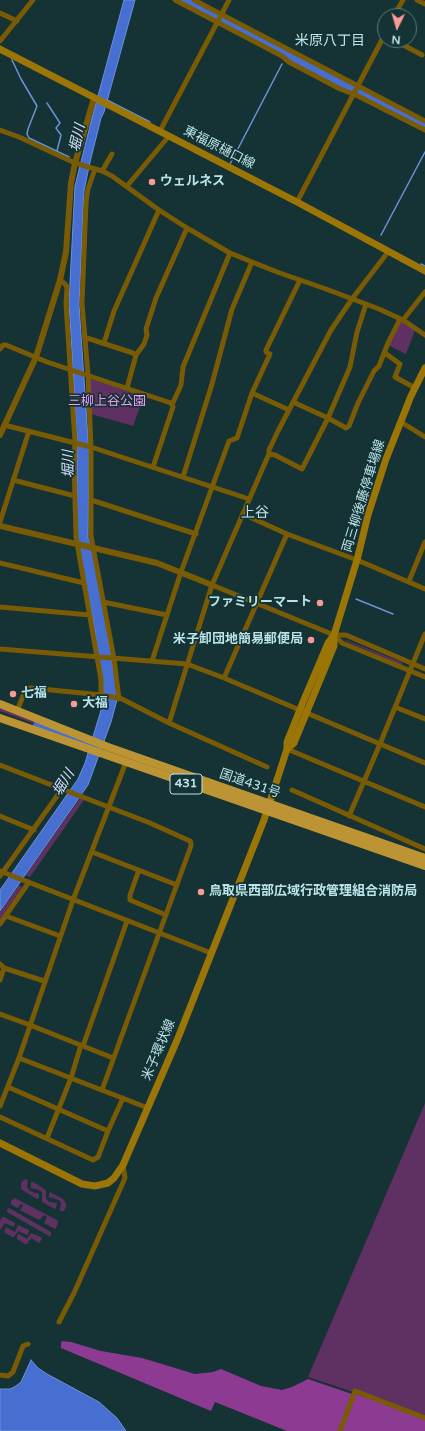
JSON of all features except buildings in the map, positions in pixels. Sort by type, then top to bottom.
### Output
[{"type":"highway","name":"国道431号","points":[[0,704],[88,740],[126,762],[425,866]]},
{"type":"highway","name":"国道431号","points":[[0,718],[85,748],[106,751],[270,803],[425,858]]},
{"type":"main road","name":"東福原樋口線","points":[[0,49],[297,202],[425,271]]},
{"type":"main road","name":"両三柳後藤停車場線","points":[[267,812],[288,750],[294,743],[334,646],[334,635],[357,560],[368,515],[384,466],[400,422],[425,368]]},
{"type":"main road","name":"両三柳後藤停車場線","points":[[288,750],[287,742],[328,643],[334,635]]},
{"type":"main road","name":"米子環状線","points":[[0,1143],[82,1184],[95,1186],[108,1183],[114,1178],[123,1165],[178,1038],[267,812]]},
{"type":"street","points":[[0,41],[33,0]]},
{"type":"street","points":[[174,0],[218,21],[340,89],[354,93],[425,130]]},
{"type":"street","points":[[194,0],[425,121]]},
{"type":"street","points":[[160,131],[229,0]]},
{"type":"street","points":[[417,0],[425,4]]},
{"type":"street","points":[[0,13],[17,21]]},
{"type":"street","points":[[297,202],[378,48]]},
{"type":"street","points":[[409,48],[422,55]]},
{"type":"street","points":[[0,435],[36,358],[60,280],[66,252],[71,183],[75,163],[95,99]]},
{"type":"street","points":[[0,130],[19,137],[75,163],[94,168],[112,176],[159,210],[230,253],[366,304],[402,320],[425,335]]},
{"type":"street","points":[[127,186],[169,136]]},
{"type":"street","points":[[102,171],[112,154]]},
{"type":"street","points":[[94,168],[86,203],[82,303],[91,447],[91,536],[114,659],[118,699]]},
{"type":"street","points":[[104,343],[114,311],[159,210]]},
{"type":"street","points":[[127,388],[136,355],[144,344],[147,335],[146,329],[156,298],[187,228]]},
{"type":"street","points":[[169,723],[212,584],[269,454],[269,450],[331,330],[352,299],[388,252]]},
{"type":"street","points":[[153,467],[173,407],[172,405],[181,385],[183,367],[230,253]]},
{"type":"street","points":[[183,477],[212,384],[232,309],[252,262]]},
{"type":"street","points":[[60,280],[64,282],[67,287],[66,304],[73,370],[77,543],[101,680],[102,695]]},
{"type":"street","points":[[152,661],[181,572],[229,441],[237,438],[252,392],[270,354],[266,352],[266,350],[300,280]]},
{"type":"street","points":[[294,402],[346,428],[349,426],[358,402],[374,371],[379,366],[388,343],[402,320],[425,292]]},
{"type":"street","points":[[269,454],[302,469],[328,418],[350,367],[357,332],[366,304]]},
{"type":"street","points":[[84,337],[136,355]]},
{"type":"street","points":[[0,347],[6,345],[36,358],[127,388],[172,405]]},
{"type":"street","points":[[384,353],[400,364],[395,378],[415,388]]},
{"type":"street","points":[[252,392],[289,410]]},
{"type":"street","points":[[400,422],[425,437]]},
{"type":"street","points":[[4,425],[75,442],[249,499]]},
{"type":"street","points":[[0,522],[29,431]]},
{"type":"street","points":[[13,480],[75,496]]},
{"type":"street","points":[[91,500],[196,534]]},
{"type":"street","points":[[243,514],[287,534],[357,560],[425,589]]},
{"type":"street","points":[[0,526],[157,563],[212,584],[334,635],[342,643],[425,677]]},
{"type":"street","points":[[224,678],[287,534]]},
{"type":"street","points":[[409,581],[425,542]]},
{"type":"street","points":[[0,562],[84,583]]},
{"type":"street","points":[[104,602],[167,615]]},
{"type":"street","points":[[0,607],[90,615]]},
{"type":"street","points":[[349,816],[365,781],[425,634]]},
{"type":"street","points":[[334,635],[346,635],[425,669]]},
{"type":"street","points":[[0,649],[187,664],[224,678],[425,764]]},
{"type":"street","points":[[17,711],[25,691],[29,688],[102,695],[118,699],[267,767]]},
{"type":"street","points":[[395,707],[425,719]]},
{"type":"street","points":[[288,750],[425,807]]},
{"type":"street","points":[[0,1106],[19,1058],[44,981],[73,900],[126,762]]},
{"type":"street","points":[[0,765],[150,822],[190,841],[191,846],[102,1090]]},
{"type":"street","points":[[1,873],[65,790]]},
{"type":"street","points":[[292,790],[425,849]]},
{"type":"street","points":[[0,816],[34,830]]},
{"type":"street","points":[[92,852],[177,885]]},
{"type":"street","points":[[139,870],[130,895],[130,900],[166,915]]},
{"type":"street","points":[[1,873],[9,874],[211,953]]},
{"type":"street","points":[[0,924],[28,882]]},
{"type":"street","points":[[6,916],[60,936]]},
{"type":"street","points":[[47,1138],[71,1078],[127,921]]},
{"type":"street","points":[[0,980],[2,966],[44,981]]},
{"type":"street","points":[[0,1014],[30,1024],[113,1058]]},
{"type":"street","points":[[19,1058],[148,1108]]},
{"type":"street","points":[[8,1086],[108,1131]]},
{"type":"street","points":[[0,1117],[93,1160],[98,1157],[123,1098]]},
{"type":"street","points":[[59,1322],[74,1293],[125,1178],[123,1165]]},
{"type":"street","points":[[0,1375],[8,1376],[13,1372],[23,1346],[28,1344]]},
{"type":"street","points":[[340,1431],[355,1391],[425,1418]]},
{"type":"green space","points":[[401,320],[415,330],[406,354],[388,345]]},
{"type":"green space","name":"三柳上谷公園","points":[[91,379],[144,396],[133,426],[91,414],[89,381]]},
{"type":"green space","points":[[346,640],[401,662],[403,664],[402,665]]},
{"type":"green space","points":[[0,708],[86,743],[0,711]]},
{"type":"green space","points":[[80,798],[84,800],[30,877],[26,875]]},
{"type":"green space","points":[[19,885],[22,887],[0,920],[0,912]]},
{"type":"green space","points":[[425,1103],[425,1416],[308,1377]]},
{"type":"green space","points":[[25,1179],[28,1180],[27,1187],[29,1190],[39,1194],[39,1198],[37,1199],[21,1189],[21,1183]]},
{"type":"green space","points":[[31,1182],[46,1190],[46,1198],[49,1202],[57,1203],[55,1209],[42,1202],[42,1192],[31,1188]]},
{"type":"green space","points":[[50,1192],[63,1199],[66,1203],[64,1211],[60,1211],[61,1203],[59,1200],[49,1197]]},
{"type":"green space","points":[[15,1198],[57,1220],[58,1222],[55,1229],[44,1223],[47,1217],[44,1215],[39,1220],[20,1210],[23,1205],[21,1204],[18,1208],[13,1206],[11,1201]]},
{"type":"green space","points":[[9,1208],[51,1232],[51,1236],[7,1212],[7,1209]]},
{"type":"green space","points":[[2,1217],[15,1223],[14,1227],[5,1223],[0,1230],[0,1221]]},
{"type":"green space","points":[[18,1225],[29,1230],[27,1235],[18,1231],[14,1237],[12,1237],[4,1232],[6,1227],[15,1232]]},
{"type":"green space","points":[[31,1233],[41,1237],[42,1239],[39,1243],[31,1238],[27,1244],[25,1244],[17,1239],[17,1235],[19,1234],[27,1239]]},
{"type":"shaded area","points":[[62,1341],[71,1342],[101,1351],[142,1358],[195,1374],[213,1372],[221,1369],[261,1386],[282,1390],[308,1379],[352,1394],[338,1431],[287,1431],[215,1402],[211,1411],[61,1348]]},
{"type":"shaded area","points":[[356,1394],[425,1419],[425,1431],[342,1431]]},
{"type":"water","points":[[124,0],[135,0],[104,112],[101,118],[84,191],[79,305],[89,453],[88,539],[91,541],[118,696],[111,722],[88,785],[0,911],[0,890],[78,779],[85,763],[102,707],[103,692],[95,631],[77,537],[77,437],[69,302],[75,186]]},
{"type":"water","points":[[31,1360],[38,1368],[47,1374],[99,1402],[117,1418],[126,1431],[0,1431],[0,1389],[10,1389],[21,1382]]},
{"type":"waterway","points":[[184,0],[425,125]]},
{"type":"waterway","name":"堀川","points":[[12,60],[37,106],[28,129],[27,134],[29,138],[69,157]]},
{"type":"waterway","points":[[230,164],[282,64]]},
{"type":"waterway","points":[[107,100],[150,122]]},
{"type":"waterway","points":[[47,103],[60,123],[56,128],[61,135],[57,151]]},
{"type":"waterway","points":[[381,235],[425,152]]},
{"type":"waterway","points":[[421,264],[425,266]]},
{"type":"waterway","points":[[356,599],[393,614]]},
{"type":"waterway","points":[[38,726],[86,744]]},
{"type":"place","name":"ウェルネス","points":[[152,182]]},
{"type":"place","name":"ファミリーマート","points":[[320,603]]},
{"type":"place","name":"米子卸団地簡易郵便局","points":[[311,640]]},
{"type":"place","name":"七福","points":[[13,694]]},
{"type":"place","name":"大福","points":[[74,704]]},
{"type":"place","name":"鳥取県西部広域行政管理組合消防局","points":[[201,892]]},
{"type":"district","name":"米原八丁目","points":[[330,41]]},
{"type":"district","name":"上谷","points":[[255,513]]}]
